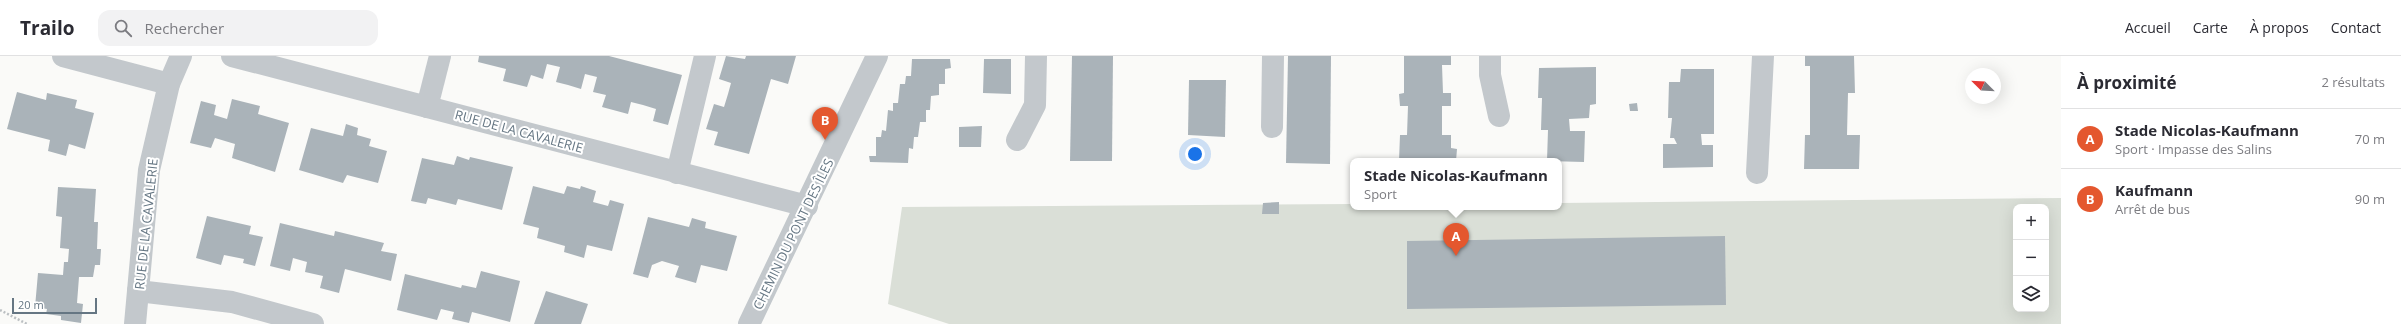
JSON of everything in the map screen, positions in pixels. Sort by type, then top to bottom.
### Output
[{"type":"street","points":[[63,56],[169,84]]},
{"type":"street","name":"RUE DE LA CAVALERIE","points":[[135,324],[149,170],[169,84],[181,56]]},
{"type":"street","name":"RUE DE LA CAVALERIE","points":[[232,56],[806,206]]},
{"type":"street","points":[[427,107],[440,56]]},
{"type":"street","points":[[677,172],[705,56]]},
{"type":"street","name":"CHEMIN DU PONT DES ÎLES","points":[[749,324],[877,56]]},
{"type":"street","points":[[1017,140],[1035,105],[1036,56]]},
{"type":"street","points":[[1272,127],[1273,56]]},
{"type":"street","points":[[1490,56],[1490,75],[1499,116]]},
{"type":"street","points":[[1757,173],[1763,56]]},
{"type":"street","points":[[138,291],[232,302],[314,324]]},
{"type":"path","points":[[0,310],[27,324]]},
{"type":"shaded area","points":[[2061,198],[2061,324],[949,324],[888,304],[902,207],[1350,204],[1350,210],[1562,210],[1562,203]]},
{"type":"building","points":[[479,56],[609,56],[682,75],[668,125],[653,121],[656,109],[643,105],[631,102],[628,114],[602,107],[606,95],[593,92],[597,77],[585,74],[581,89],[556,82],[560,67],[547,64],[543,79],[531,75],[527,87],[503,81],[506,69],[478,62]]},
{"type":"building","points":[[726,56],[745,59],[746,56],[796,56],[788,84],[771,79],[749,154],[714,145],[718,132],[706,129],[714,104],[724,107],[728,94],[731,83],[719,79]]},
{"type":"building","points":[[1072,56],[1113,56],[1112,161],[1070,161]]},
{"type":"building","points":[[1288,56],[1331,56],[1330,164],[1286,163]]},
{"type":"building","points":[[1404,56],[1451,56],[1451,65],[1442,65],[1443,93],[1451,93],[1451,106],[1442,106],[1442,135],[1451,135],[1451,148],[1457,149],[1456,158],[1399,158],[1400,135],[1407,135],[1408,106],[1400,106],[1399,94],[1404,93]]},
{"type":"building","points":[[1805,56],[1854,56],[1855,93],[1848,93],[1847,135],[1860,135],[1859,169],[1804,169],[1805,135],[1810,135],[1810,66],[1805,66]]},
{"type":"building","points":[[912,59],[950,59],[951,68],[945,69],[945,84],[939,84],[939,95],[931,96],[930,110],[926,110],[926,122],[920,122],[918,137],[914,137],[913,149],[909,148],[908,163],[870,162],[869,156],[876,156],[876,137],[881,137],[882,130],[886,131],[888,110],[893,111],[893,103],[898,103],[900,84],[905,84],[906,76],[911,76]]},
{"type":"building","points":[[984,59],[1011,59],[1011,94],[983,93]]},
{"type":"building","points":[[1596,67],[1596,104],[1590,105],[1589,118],[1569,119],[1570,131],[1585,131],[1584,162],[1562,161],[1562,158],[1547,158],[1548,130],[1541,130],[1542,98],[1538,98],[1539,68]]},
{"type":"building","points":[[1681,69],[1714,69],[1714,134],[1701,134],[1702,145],[1713,145],[1713,167],[1663,168],[1663,144],[1677,144],[1674,138],[1670,138],[1672,118],[1668,118],[1669,82],[1680,82]]},
{"type":"building","points":[[1189,80],[1226,80],[1225,137],[1188,135]]},
{"type":"building","points":[[17,92],[46,100],[47,93],[77,100],[75,108],[94,113],[85,149],[69,144],[66,156],[48,151],[50,140],[7,129]]},
{"type":"building","points":[[232,99],[260,106],[258,114],[289,123],[275,172],[232,158],[235,144],[215,138],[211,148],[190,143],[201,101],[216,105],[214,115],[227,119]]},
{"type":"building","points":[[1637,103],[1638,111],[1630,111],[1629,104]]},
{"type":"building","points":[[346,124],[358,128],[357,135],[371,139],[369,146],[387,151],[378,183],[347,175],[343,183],[299,170],[311,128],[343,136]]},
{"type":"building","points":[[982,126],[981,147],[959,147],[959,127]]},
{"type":"building","points":[[457,156],[469,160],[470,157],[513,167],[502,210],[458,199],[456,205],[428,198],[426,204],[411,201],[422,158],[454,165]]},
{"type":"building","points":[[533,186],[564,194],[567,186],[580,189],[581,186],[596,191],[593,202],[608,206],[610,200],[624,204],[612,251],[587,245],[584,258],[564,252],[565,246],[537,238],[539,228],[523,224]]},
{"type":"building","points":[[58,187],[96,189],[94,222],[98,222],[97,249],[101,249],[100,265],[95,265],[93,277],[79,277],[77,303],[83,304],[81,323],[61,320],[61,316],[46,314],[47,309],[35,307],[38,273],[63,275],[64,262],[68,262],[69,249],[60,248],[62,217],[56,216]]},
{"type":"building","points":[[1279,202],[1279,214],[1262,214],[1263,203]]},
{"type":"building","points":[[207,216],[251,226],[249,234],[263,237],[255,266],[243,263],[244,259],[224,255],[221,265],[196,258]]},
{"type":"building","points":[[648,217],[689,227],[692,218],[706,222],[705,228],[737,236],[727,271],[701,265],[696,283],[675,277],[679,266],[662,261],[652,265],[648,278],[633,274]]},
{"type":"building","points":[[280,223],[334,236],[335,231],[384,243],[381,251],[397,254],[391,281],[345,269],[339,293],[320,288],[323,276],[305,272],[307,262],[293,258],[290,271],[270,266]]},
{"type":"building","points":[[1725,236],[1726,305],[1407,309],[1407,241]]},
{"type":"building","points":[[481,271],[520,281],[510,322],[472,312],[469,323],[452,319],[454,312],[441,309],[437,320],[397,310],[405,274],[461,288],[462,285],[476,288]]},
{"type":"building","points":[[546,291],[588,304],[581,324],[534,324]]},
{"type":"place","name":"Kaufmann","points":[[825,140]]},
{"type":"place","name":"Stade Nicolas-Kaufmann","points":[[1456,256]]}]
